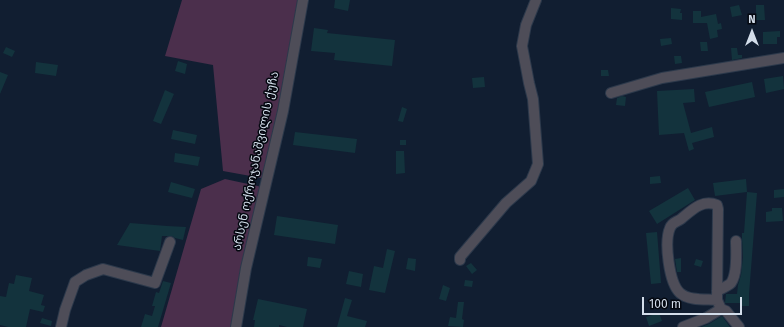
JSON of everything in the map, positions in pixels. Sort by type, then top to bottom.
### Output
[{"type":"street","name":"არსენ ოქროჯანაშვილის ქუჩა","points":[[236,327],[246,268],[283,111],[303,0]]},
{"type":"street","points":[[460,260],[460,257],[506,203],[531,181],[538,164],[533,98],[522,46],[526,25],[536,0]]},
{"type":"street","points":[[611,93],[662,78],[784,58]]},
{"type":"street","points":[[718,300],[688,297],[680,293],[674,284],[671,274],[667,244],[669,230],[672,224],[695,208],[708,203],[717,205],[718,209],[718,300],[736,325]]},
{"type":"street","points":[[683,327],[706,318],[731,282],[736,266],[736,241]]},
{"type":"street","points":[[61,327],[65,310],[75,282],[86,275],[103,269],[155,283],[170,242]]},
{"type":"shaded area","points":[[182,0],[299,0],[267,179],[223,171],[213,65],[165,56]]},
{"type":"shaded area","points":[[225,179],[262,187],[231,327],[161,327],[201,189]]},
{"type":"building","points":[[335,0],[350,0],[348,11],[334,8]]},
{"type":"building","points":[[739,5],[742,15],[732,17],[730,7]]},
{"type":"building","points":[[756,5],[764,5],[765,20],[756,20]]},
{"type":"building","points":[[671,8],[681,9],[680,13],[682,13],[682,20],[671,19]]},
{"type":"building","points":[[693,11],[701,11],[701,17],[716,14],[718,24],[721,23],[722,29],[717,30],[718,37],[710,39],[707,23],[693,23]]},
{"type":"building","points":[[314,28],[328,30],[327,33],[395,40],[392,66],[334,60],[335,53],[311,51]]},
{"type":"building","points":[[780,31],[780,37],[777,37],[777,44],[763,44],[763,32]]},
{"type":"building","points":[[671,38],[672,44],[661,46],[660,39]]},
{"type":"building","points":[[700,42],[707,42],[708,51],[701,51]]},
{"type":"building","points":[[6,47],[15,51],[12,57],[3,53]]},
{"type":"building","points":[[731,48],[737,48],[738,55],[742,55],[742,58],[732,60]]},
{"type":"building","points":[[674,56],[681,56],[682,63],[675,64]]},
{"type":"building","points":[[178,61],[187,64],[185,74],[175,71]]},
{"type":"building","points":[[36,62],[58,65],[56,76],[35,73]]},
{"type":"building","points":[[601,70],[608,70],[609,76],[601,76]]},
{"type":"building","points":[[0,72],[8,75],[0,94]]},
{"type":"building","points":[[783,76],[784,89],[766,93],[764,79]]},
{"type":"building","points":[[484,77],[485,87],[473,88],[472,78]]},
{"type":"building","points":[[752,82],[755,97],[709,107],[705,92]]},
{"type":"building","points":[[694,89],[695,102],[683,103],[691,133],[712,127],[714,137],[692,143],[694,149],[689,151],[684,133],[659,135],[657,91]]},
{"type":"building","points":[[165,90],[174,94],[161,124],[153,121]]},
{"type":"building","points":[[622,96],[626,97],[625,106],[616,105],[617,98]]},
{"type":"building","points":[[402,107],[407,109],[403,122],[398,121]]},
{"type":"building","points":[[173,130],[197,135],[195,144],[171,139]]},
{"type":"building","points":[[295,132],[357,139],[355,153],[293,145]]},
{"type":"building","points":[[400,140],[406,140],[406,145],[400,145]]},
{"type":"building","points":[[396,151],[404,151],[405,173],[396,174]]},
{"type":"building","points":[[175,153],[200,157],[198,166],[174,162]]},
{"type":"building","points":[[660,176],[661,183],[650,184],[650,177]]},
{"type":"building","points":[[746,179],[747,192],[715,196],[713,183]]},
{"type":"building","points":[[171,182],[195,189],[192,198],[168,192]]},
{"type":"building","points":[[688,188],[695,200],[657,224],[649,211]]},
{"type":"building","points":[[784,189],[784,197],[774,198],[774,190]]},
{"type":"building","points":[[747,192],[757,193],[749,306],[742,306],[742,303],[725,303],[726,294],[737,294],[741,275],[743,257],[742,233],[744,233]]},
{"type":"building","points":[[772,208],[782,208],[783,221],[766,222],[766,212],[772,211]]},
{"type":"building","points":[[277,216],[338,225],[335,244],[274,235]]},
{"type":"building","points":[[130,223],[186,227],[183,240],[172,236],[162,236],[160,251],[117,245]]},
{"type":"building","points":[[657,232],[661,283],[651,284],[646,233]]},
{"type":"building","points":[[387,249],[395,251],[385,293],[369,290],[374,266],[383,268]]},
{"type":"building","points":[[308,257],[322,259],[320,268],[307,266]]},
{"type":"building","points":[[408,258],[416,259],[415,271],[406,269]]},
{"type":"building","points":[[681,258],[681,272],[677,272],[675,259]]},
{"type":"building","points":[[696,259],[703,261],[701,267],[694,265]]},
{"type":"building","points":[[471,263],[477,270],[472,274],[466,266]]},
{"type":"building","points":[[349,271],[363,274],[361,287],[346,284]]},
{"type":"building","points":[[16,275],[32,278],[29,291],[44,295],[41,305],[45,306],[43,312],[30,309],[26,327],[8,327],[0,325],[0,296],[6,297],[9,283],[14,284]]},
{"type":"building","points":[[465,280],[473,281],[472,287],[464,286]]},
{"type":"building","points":[[163,281],[171,283],[158,327],[141,327],[145,314],[152,316],[155,306],[152,306],[156,292],[159,293]]},
{"type":"building","points":[[443,285],[450,288],[446,301],[439,299]]},
{"type":"building","points":[[345,298],[352,300],[347,316],[367,321],[365,327],[337,327]]},
{"type":"building","points":[[258,299],[307,309],[303,327],[287,327],[279,325],[279,327],[254,327],[255,320],[253,320]]},
{"type":"building","points":[[458,302],[464,302],[462,319],[464,320],[463,327],[448,326],[450,317],[456,318]]},
{"type":"building","points":[[659,313],[662,321],[649,326],[646,317]]},
{"type":"building","points":[[722,316],[730,327],[701,327],[709,324]]},
{"type":"building","points":[[42,318],[52,321],[51,326],[40,323]]}]
